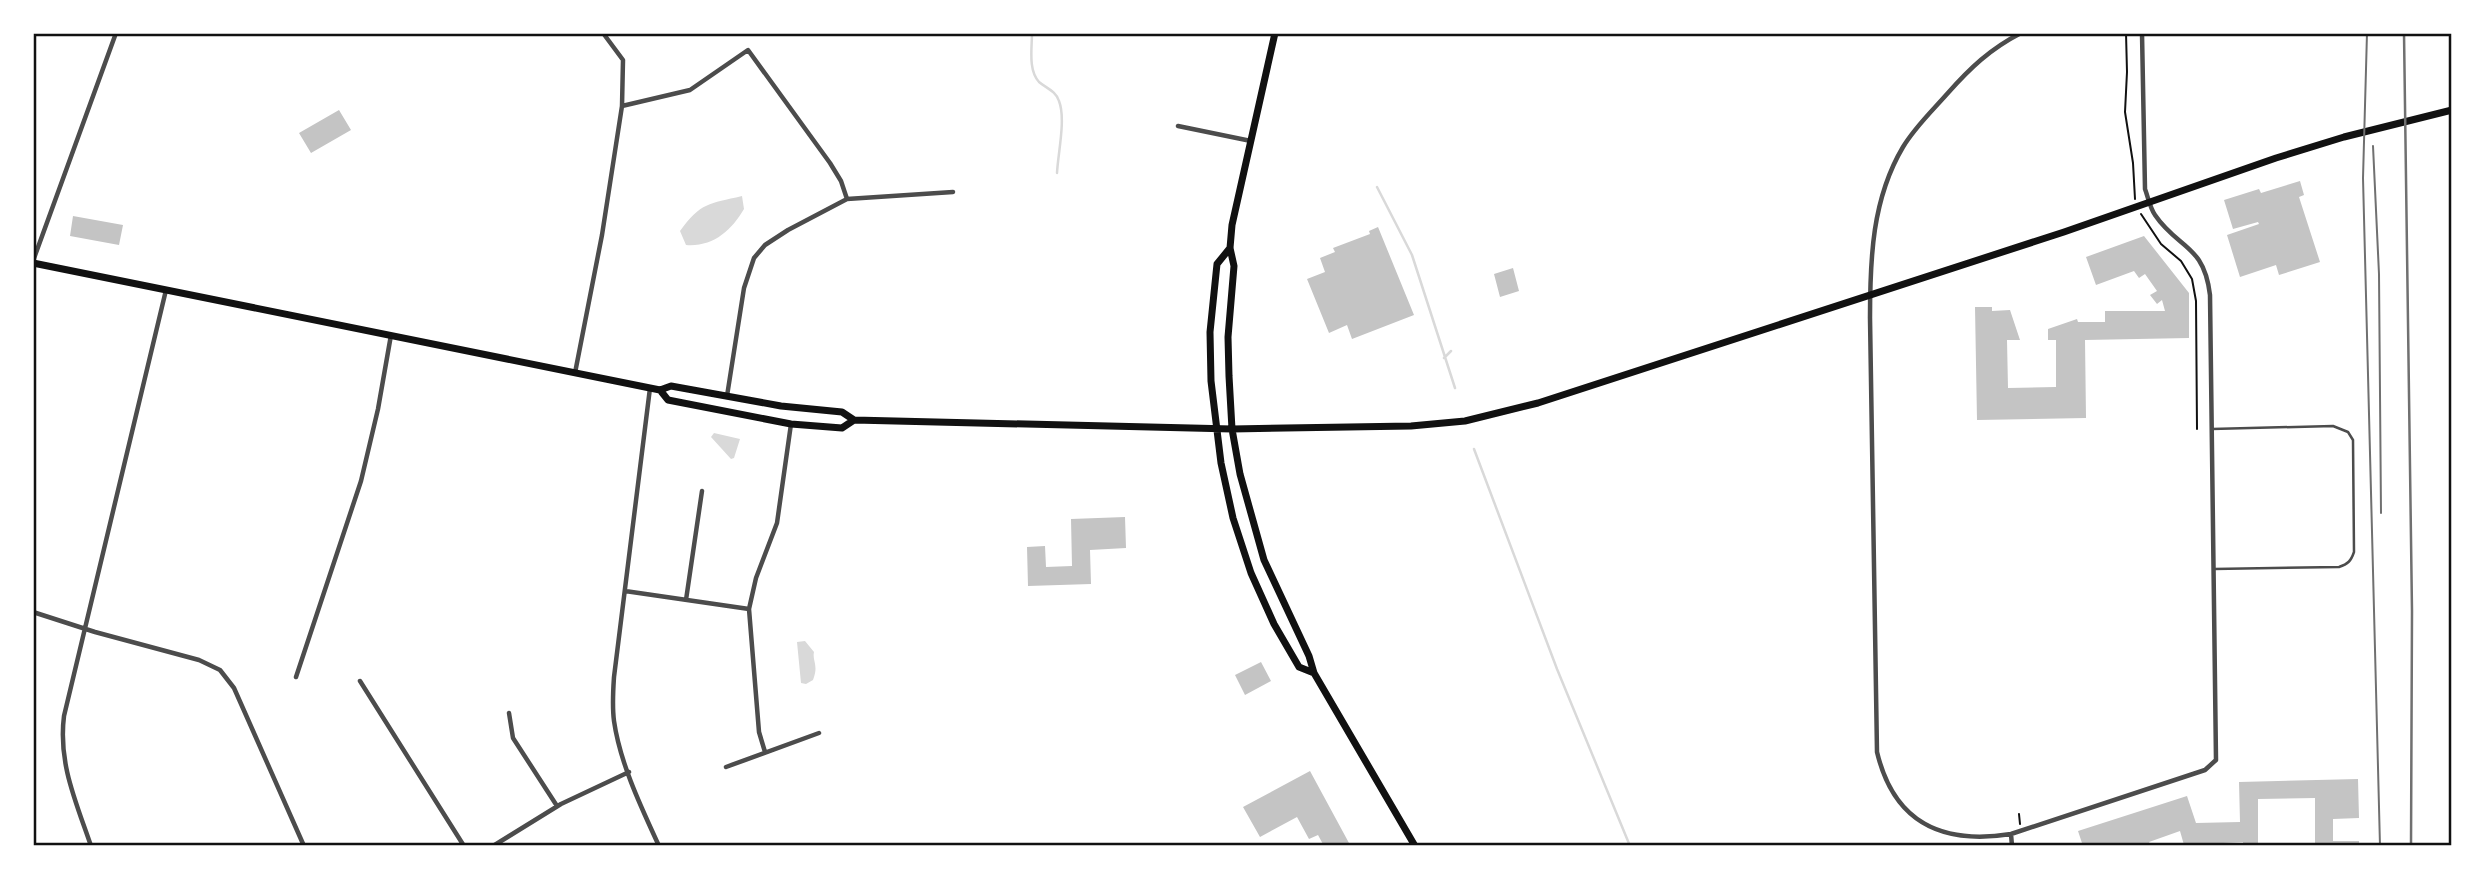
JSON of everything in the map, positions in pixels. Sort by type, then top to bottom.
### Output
[{"type":"main road","points":[[1275,33],[1232,225],[1230,248],[1234,266],[1228,337],[1232,429],[1245,496],[1264,560],[1310,656],[1314,673],[1415,846]]},
{"type":"main road","points":[[33,262],[660,390],[671,386],[781,406],[842,412],[854,420],[1232,429],[1414,426],[1486,416],[1551,398],[1870,297],[2276,158],[2344,137],[2452,110]]},
{"type":"main road","points":[[1230,248],[1217,264],[1211,320],[1211,381],[1226,489],[1251,573],[1275,624],[1299,667],[1314,673]]},
{"type":"main road","points":[[660,390],[668,400],[791,424],[842,428],[854,420]]},
{"type":"street","points":[[33,262],[116,33]]},
{"type":"street","points":[[575,373],[602,235],[622,106],[623,60],[603,33]]},
{"type":"street","points":[[2021,33],[2000,43],[1971,66],[1913,132],[1890,174],[1874,225],[1870,297],[1875,737],[1881,770],[1891,792],[1901,805],[1928,826],[1944,833],[1969,838],[2011,834],[2206,770],[2217,753],[2210,295],[2205,270],[2198,257],[2162,225],[2153,212],[2145,189],[2142,33]]},
{"type":"street","points":[[622,106],[690,90],[748,50],[831,163],[847,199]]},
{"type":"street","points":[[1178,127],[1252,141]]},
{"type":"street","points":[[727,397],[744,288],[754,258],[765,245],[847,199],[953,192]]},
{"type":"street","points":[[91,846],[61,751],[64,716],[166,290]]},
{"type":"street","points":[[296,677],[361,481],[378,409],[391,335]]},
{"type":"street","points":[[650,388],[613,705],[614,724],[629,772],[659,846]]},
{"type":"street","points":[[765,752],[759,733],[749,609],[756,578],[777,523],[791,424]]},
{"type":"street","points":[[686,600],[702,491]]},
{"type":"street","points":[[625,591],[749,609]]},
{"type":"street","points":[[33,612],[199,660],[220,670],[234,688],[304,846]]},
{"type":"street","points":[[360,681],[464,846]]},
{"type":"street","points":[[509,713],[513,738],[557,806]]},
{"type":"street","points":[[726,767],[819,733]]},
{"type":"street","points":[[493,846],[557,806],[629,772]]},
{"type":"street","points":[[2011,834],[2012,846]]},
{"type":"lane","points":[[2212,429],[2333,426],[2348,432],[2353,440],[2354,552],[2347,564],[2339,567],[2214,569]]},
{"type":"shaded area","points":[[742,196],[744,209],[727,231],[705,243],[686,245],[680,231],[694,214],[713,203]]},
{"type":"shaded area","points":[[714,433],[740,439],[734,458],[731,459],[711,437]]},
{"type":"shaded area","points":[[805,641],[814,652],[815,667],[813,680],[806,684],[801,683],[797,642]]},
{"type":"building","points":[[339,110],[351,130],[311,153],[299,133]]},
{"type":"building","points":[[2300,181],[2304,195],[2299,197],[2320,262],[2279,275],[2276,265],[2240,277],[2227,235],[2259,224],[2258,222],[2233,229],[2224,200],[2259,189],[2261,193]]},
{"type":"building","points":[[73,216],[123,225],[119,245],[70,236]]},
{"type":"building","points":[[1378,227],[1414,315],[1352,339],[1347,325],[1329,333],[1307,279],[1325,272],[1320,258],[1335,252],[1333,248],[1370,234],[1369,231]]},
{"type":"building","points":[[2144,236],[2189,293],[2189,338],[2085,340],[2086,418],[1977,420],[1975,307],[1992,307],[1992,311],[2010,310],[2020,340],[2007,340],[2008,388],[2056,387],[2056,340],[2048,340],[2048,329],[2077,319],[2078,322],[2105,322],[2105,311],[2165,311],[2162,300],[2157,304],[2150,295],[2157,291],[2145,274],[2139,278],[2134,271],[2096,285],[2086,257]]},
{"type":"building","points":[[1513,268],[1519,291],[1500,297],[1494,274]]},
{"type":"building","points":[[2449,356],[2452,356],[2452,408],[2449,408]]},
{"type":"building","points":[[1125,517],[1126,548],[1090,550],[1091,584],[1028,586],[1027,547],[1045,546],[1046,567],[1072,566],[1071,519]]},
{"type":"building","points":[[1261,662],[1271,681],[1245,695],[1235,675]]},
{"type":"building","points":[[1310,771],[1349,843],[1344,846],[1324,846],[1318,835],[1309,839],[1297,817],[1260,837],[1243,807]]},
{"type":"building","points":[[2358,779],[2359,818],[2333,819],[2333,841],[2359,841],[2359,846],[2315,846],[2315,798],[2258,799],[2258,846],[2243,846],[2243,842],[2184,845],[2180,831],[2149,842],[2151,846],[2083,846],[2078,831],[2187,796],[2196,823],[2240,822],[2239,782]]},
{"type":"waterway","points":[[1032,33],[1033,71],[1039,82],[1056,95],[1061,108],[1062,126],[1057,173]]},
{"type":"waterway","points":[[1377,187],[1412,255],[1455,388]]},
{"type":"waterway","points":[[1444,358],[1451,351]]},
{"type":"waterway","points":[[1474,449],[1557,669],[1630,846]]},
{"type":"tram line","points":[[2367,33],[2363,178],[2380,846]]},
{"type":"tram line","points":[[2373,146],[2379,274],[2381,513]]},
{"type":"railway","points":[[2404,33],[2412,611],[2411,846]]}]
